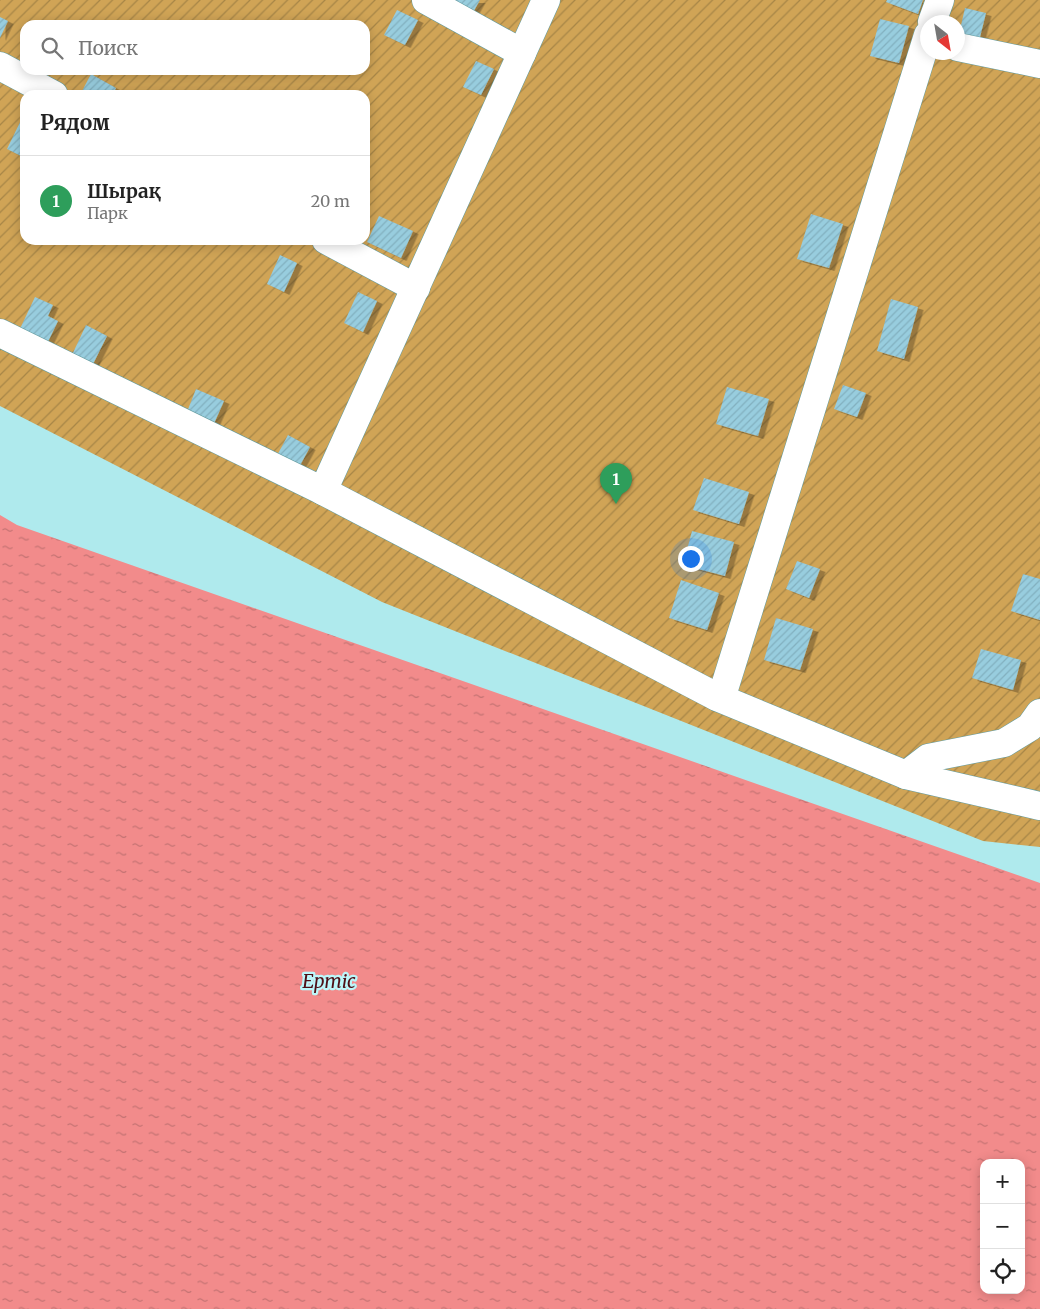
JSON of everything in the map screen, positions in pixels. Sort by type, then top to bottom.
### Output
[{"type":"street","points":[[426,0],[522,53]]},
{"type":"street","points":[[323,491],[546,0]]},
{"type":"street","points":[[935,15],[940,0]]},
{"type":"street","points":[[965,48],[1040,64]]},
{"type":"street","points":[[717,697],[725,686],[920,60]]},
{"type":"street","points":[[0,66],[45,90]]},
{"type":"street","points":[[335,245],[416,288]]},
{"type":"street","points":[[0,333],[323,491],[717,697],[906,775],[1040,806]]},
{"type":"street","points":[[906,775],[928,758],[1004,743],[1030,727],[1040,714]]},
{"type":"shaded area","points":[[0,0],[1040,0],[1040,847],[983,841],[382,602],[0,406]]},
{"type":"water","name":"Ертіс","points":[[0,515],[17,525],[1040,883],[1040,1309],[0,1309]]},
{"type":"building","points":[[446,0],[480,0],[472,14]]},
{"type":"building","points":[[887,0],[923,0],[918,14],[886,2]]},
{"type":"building","points":[[965,8],[986,13],[978,45],[965,40],[965,15],[963,15]]},
{"type":"building","points":[[397,10],[418,20],[405,45],[384,35]]},
{"type":"building","points":[[0,17],[8,21],[0,38]]},
{"type":"building","points":[[880,19],[909,26],[899,63],[870,56]]},
{"type":"building","points":[[476,61],[494,69],[481,95],[463,87]]},
{"type":"building","points":[[90,75],[116,88],[115,90],[83,90]]},
{"type":"building","points":[[20,122],[20,156],[7,149]]},
{"type":"building","points":[[811,214],[843,224],[829,268],[797,259]]},
{"type":"building","points":[[379,216],[413,231],[401,258],[370,243],[370,236]]},
{"type":"building","points":[[280,255],[297,263],[284,292],[267,284]]},
{"type":"building","points":[[358,292],[377,301],[363,332],[344,323]]},
{"type":"building","points":[[35,297],[53,305],[48,316],[58,321],[45,348],[17,335]]},
{"type":"building","points":[[891,299],[918,307],[904,359],[877,351]]},
{"type":"building","points":[[86,325],[107,336],[92,366],[71,357]]},
{"type":"building","points":[[843,385],[866,393],[857,417],[834,409]]},
{"type":"building","points":[[727,387],[769,399],[758,436],[716,424]]},
{"type":"building","points":[[196,389],[224,401],[212,428],[185,417]]},
{"type":"building","points":[[288,435],[310,447],[296,473],[274,461]]},
{"type":"building","points":[[704,478],[749,492],[739,524],[693,510]]},
{"type":"building","points":[[692,531],[734,542],[725,576],[683,565]]},
{"type":"building","points":[[797,561],[820,569],[809,598],[786,589]]},
{"type":"building","points":[[1023,574],[1040,579],[1040,620],[1011,611]]},
{"type":"building","points":[[681,580],[719,593],[707,630],[669,618]]},
{"type":"building","points":[[776,618],[813,629],[800,670],[764,660]]},
{"type":"building","points":[[981,649],[1021,660],[1013,690],[972,678]]},
{"type":"place","name":"Шырақ","points":[[616,504]]}]
